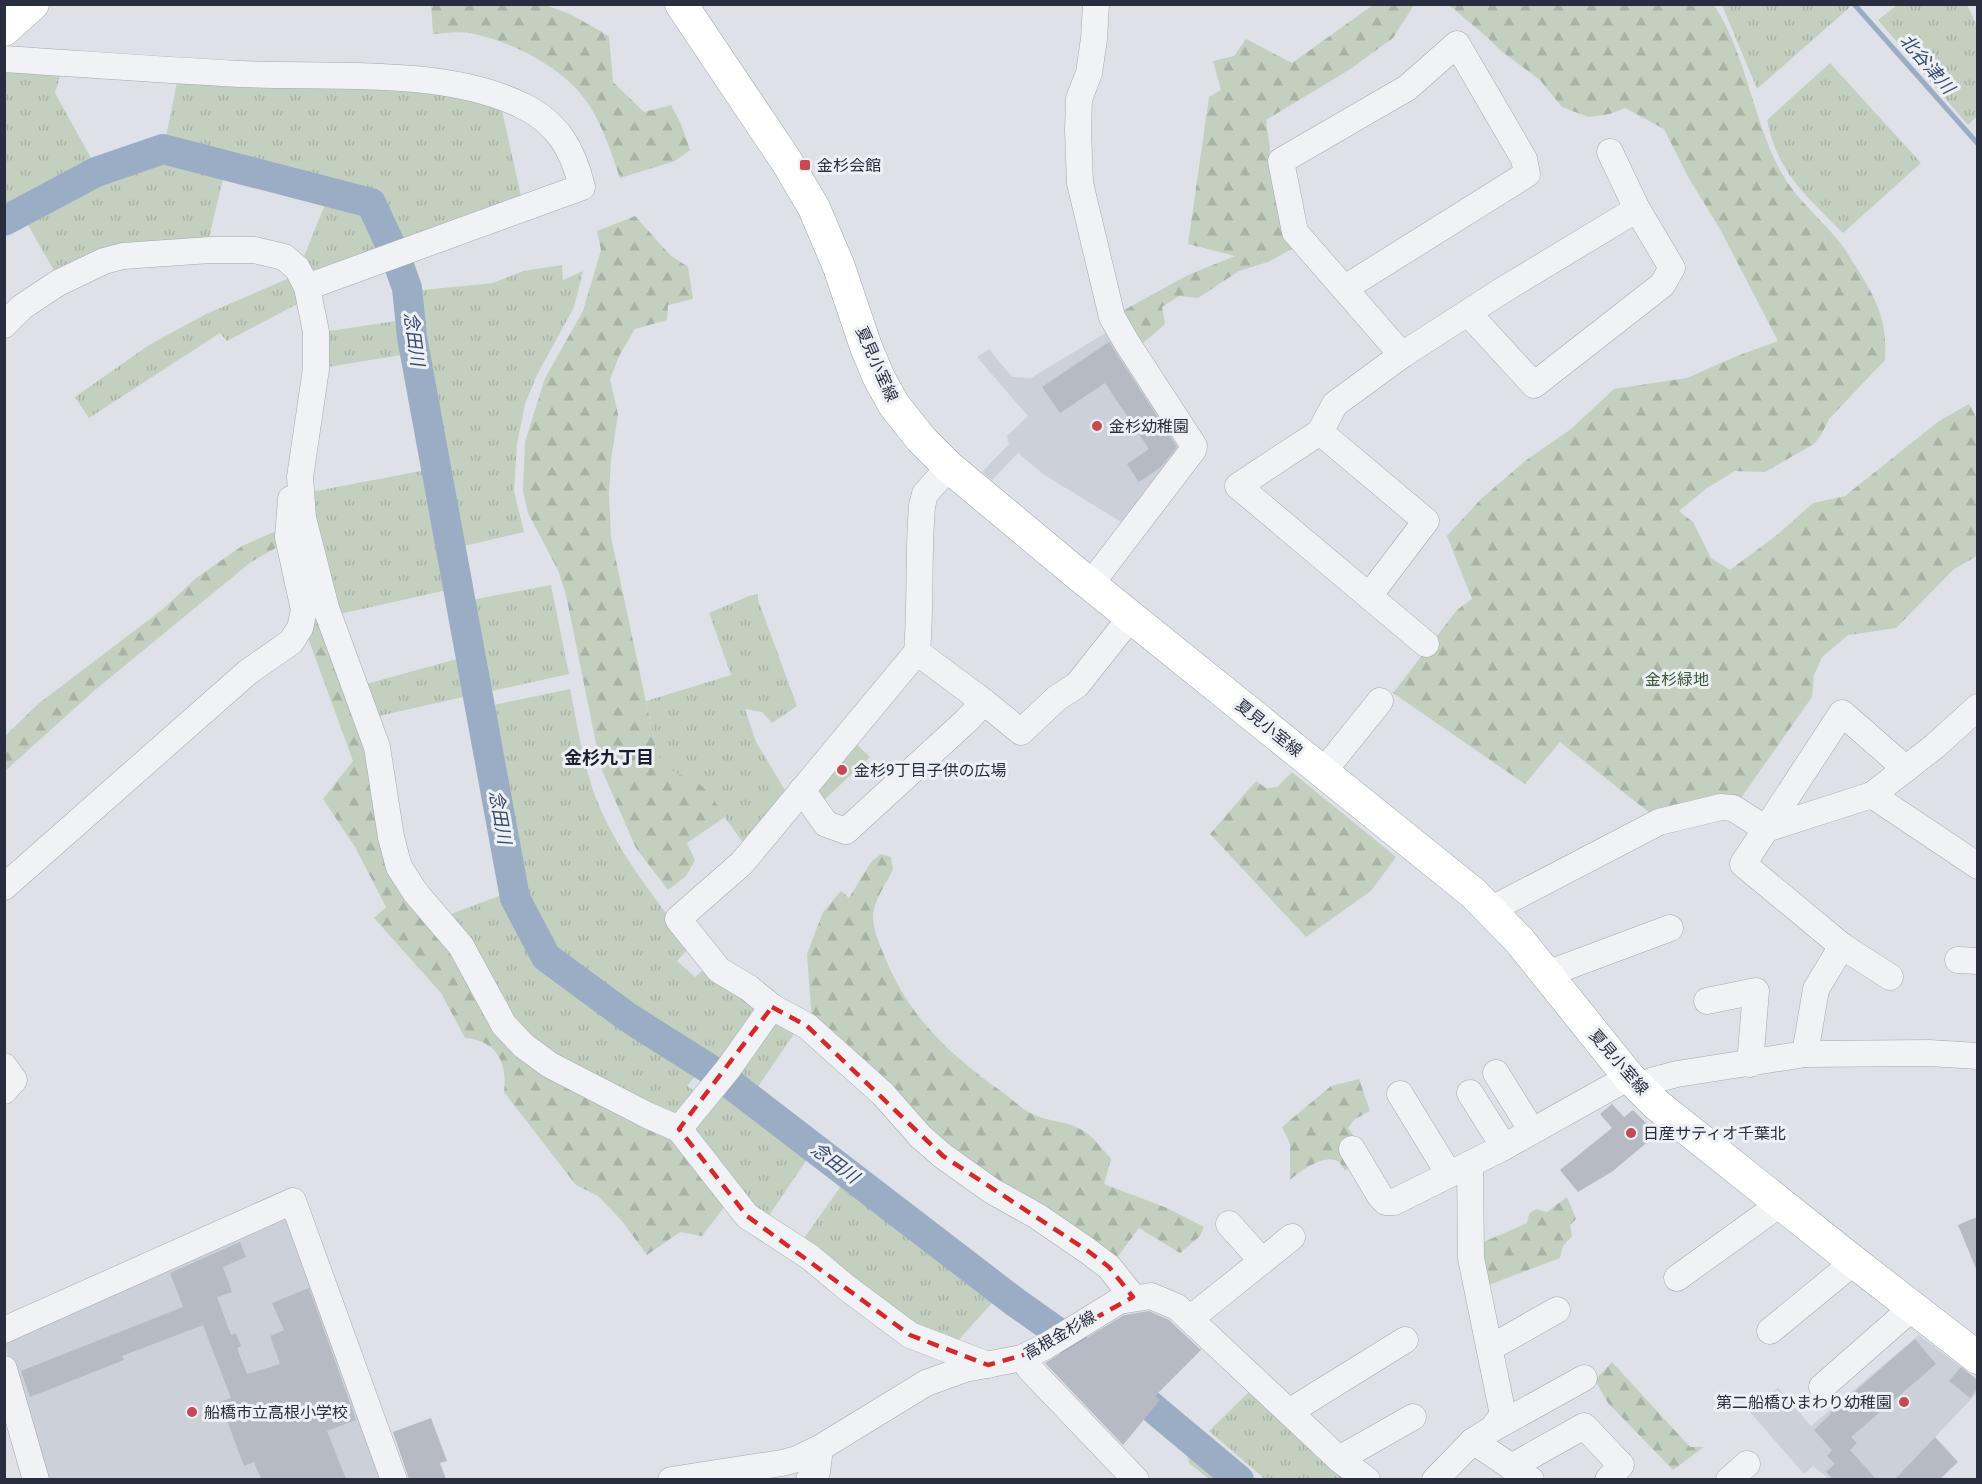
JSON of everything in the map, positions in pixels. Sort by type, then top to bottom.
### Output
[{"type":"main road","points":[[4,30],[33,4]]},
{"type":"main road","name":"夏見小室線","points":[[681,4],[788,162],[814,208],[839,267],[879,378],[894,405],[921,439],[949,467],[1090,585],[1473,893],[1491,910],[1547,974],[1634,1083],[1695,1136],[1977,1358]]},
{"type":"street","points":[[1090,585],[1194,446],[1112,317],[1085,206],[1080,183],[1079,99],[1089,73],[1096,4]]},
{"type":"street","points":[[1345,288],[1527,174],[1524,159],[1457,44],[1407,88],[1281,161],[1295,232],[1402,355]]},
{"type":"street","points":[[4,59],[240,74],[402,78],[482,90],[523,106],[556,128],[579,173],[582,187],[307,287]]},
{"type":"street","points":[[1468,313],[1534,385],[1662,285],[1672,268],[1637,209],[1610,152]]},
{"type":"street","points":[[1426,644],[1238,486],[1320,432],[1335,404],[1402,355],[1637,209]]},
{"type":"street","points":[[4,325],[22,307],[58,283],[104,261],[123,256],[210,250],[254,250],[284,257],[297,268],[307,287],[315,332],[316,369],[300,477],[303,518],[326,608],[377,747],[391,837],[399,867],[415,892],[460,946],[504,1025],[524,1046],[550,1065],[646,1115],[679,1129],[747,1216],[810,1257],[910,1335],[988,1365]]},
{"type":"street","points":[[1320,432],[1426,521],[1369,596]]},
{"type":"street","points":[[949,467],[925,495],[922,506],[917,652],[742,863],[678,919],[719,970],[749,988],[772,1007],[807,1026],[883,1094],[921,1137],[943,1156],[992,1191],[1061,1231],[1109,1267],[1126,1299],[1151,1296],[1177,1306],[1339,1459],[1367,1479]]},
{"type":"street","points":[[4,887],[248,672],[291,642],[300,628],[304,610],[288,537],[291,496],[300,477]]},
{"type":"street","points":[[917,652],[1021,732],[1056,698],[1077,685],[1131,617]]},
{"type":"street","points":[[1323,772],[1380,701]]},
{"type":"street","points":[[802,790],[826,824],[846,831],[984,702]]},
{"type":"street","points":[[1766,829],[1872,795],[1935,746],[1977,707]]},
{"type":"street","points":[[1890,977],[1842,946],[1743,864],[1842,713],[1906,769]]},
{"type":"street","points":[[1872,795],[1977,866]]},
{"type":"street","points":[[1491,910],[1659,822],[1721,807],[1733,808],[1766,829]]},
{"type":"street","points":[[1547,974],[1670,928]]},
{"type":"street","points":[[1805,1054],[1816,989],[1842,946]]},
{"type":"street","points":[[1707,1001],[1755,991],[1750,1064]]},
{"type":"street","points":[[679,1129],[728,1069],[772,1007]]},
{"type":"street","points":[[1352,1149],[1380,1196],[1386,1202],[1394,1202],[1532,1131],[1634,1083],[1805,1054],[1929,1053],[1977,1056]]},
{"type":"street","points":[[4,1066],[14,1080],[4,1091]]},
{"type":"street","points":[[1496,1073],[1532,1131]]},
{"type":"street","points":[[1470,1093],[1504,1147]]},
{"type":"street","points":[[1400,1094],[1460,1169],[1472,1258],[1503,1415],[1435,1479]]},
{"type":"street","points":[[4,1330],[293,1201],[394,1479]]},
{"type":"street","points":[[1677,1278],[1780,1204]]},
{"type":"street","points":[[1229,1224],[1262,1261]]},
{"type":"street","points":[[1191,1318],[1292,1237]]},
{"type":"street","points":[[1770,1331],[1854,1263]]},
{"type":"street","name":"高根金杉線","points":[[670,1479],[797,1459],[820,1448],[926,1383],[946,1374],[1028,1355],[1126,1299]]},
{"type":"street","points":[[1822,1387],[1912,1308]]},
{"type":"street","points":[[1490,1348],[1557,1310]]},
{"type":"street","points":[[1289,1412],[1405,1340]]},
{"type":"street","points":[[1028,1355],[1030,1370],[1137,1479]]},
{"type":"street","points":[[4,1370],[36,1479]]},
{"type":"street","points":[[1482,1435],[1584,1378]]},
{"type":"street","points":[[1339,1459],[1413,1417]]},
{"type":"street","points":[[1482,1435],[1521,1473],[1584,1426],[1622,1465],[1608,1479]]},
{"type":"street","points":[[809,1479],[817,1472],[820,1448]]},
{"type":"highlighted area","points":[[772,1007],[807,1026],[943,1156],[1088,1251],[1109,1267],[1133,1297],[1034,1352],[988,1365],[910,1335],[747,1216],[679,1129]]},
{"type":"shaded area","name":"金杉幼稚園","points":[[1112,329],[1190,444],[1126,525],[1043,474],[1018,453],[992,480],[982,472],[1009,444],[1007,436],[1028,416],[977,357],[989,349],[1012,377],[1031,378]]},
{"type":"shaded area","name":"船橋市立高根小学校","points":[[289,1210],[386,1479],[41,1479],[4,1336]]},
{"type":"shaded area","name":"第二船橋ひまわり幼稚園","points":[[1919,1335],[1977,1379],[1977,1393],[1895,1479],[1829,1479],[1813,1466],[1804,1474],[1749,1411],[1778,1388],[1811,1426]]},
{"type":"green space","points":[[431,5],[545,5],[570,14],[609,36],[613,82],[644,112],[671,105],[681,124],[690,150],[675,161],[620,178],[598,120],[577,89],[535,57],[502,42],[466,32],[433,34]]},
{"type":"green space","points":[[1373,5],[1414,5],[1393,38],[1349,70],[1266,120],[1274,178],[1299,245],[1268,262],[1239,271],[1198,298],[1179,296],[1162,307],[1165,324],[1141,345],[1117,314],[1188,275],[1235,256],[1188,244],[1209,97],[1221,90],[1213,61],[1234,56],[1246,39],[1292,63]]},
{"type":"green space","name":"金杉緑地","points":[[1449,5],[1714,5],[1734,44],[1763,130],[1780,170],[1799,198],[1843,246],[1875,300],[1885,334],[1885,360],[1829,419],[1814,444],[1765,472],[1735,471],[1707,488],[1679,511],[1693,522],[1711,558],[1730,570],[1777,535],[1813,503],[1845,496],[1939,421],[1969,404],[1977,419],[1977,556],[1954,569],[1896,628],[1848,635],[1822,657],[1814,675],[1812,697],[1741,798],[1656,818],[1560,742],[1525,784],[1393,693],[1457,610],[1472,599],[1447,536],[1481,499],[1525,461],[1571,429],[1614,389],[1687,378],[1778,341],[1720,229],[1688,177],[1664,129],[1625,108],[1610,114],[1588,117],[1562,107],[1540,80],[1501,51]]},
{"type":"green space","points":[[1722,5],[1848,5],[1850,7],[1757,89]]},
{"type":"green space","points":[[1897,5],[1967,5],[1977,26],[1977,116],[1968,125],[1878,20]]},
{"type":"green space","points":[[1830,63],[1921,163],[1843,233],[1806,195],[1786,169],[1778,155],[1767,120]]},
{"type":"green space","points":[[4,72],[60,76],[55,93],[96,167],[5,216]]},
{"type":"green space","points":[[177,82],[404,86],[481,95],[502,111],[523,205],[399,251],[371,198],[165,142]]},
{"type":"green space","points":[[163,154],[225,170],[208,242],[56,274],[24,218],[98,175]]},
{"type":"green space","points":[[328,197],[368,208],[390,255],[312,280],[301,264]]},
{"type":"green space","points":[[635,216],[670,255],[688,267],[693,299],[668,305],[667,320],[635,329],[620,354],[610,379],[618,414],[611,460],[609,495],[611,537],[656,749],[665,765],[705,789],[725,817],[687,843],[695,860],[686,876],[668,890],[636,848],[601,768],[566,595],[558,570],[528,513],[523,491],[525,442],[545,378],[583,311],[601,250],[597,231]]},
{"type":"green space","points":[[562,265],[563,280],[583,271],[574,307],[537,375],[525,404],[517,444],[514,491],[524,532],[456,548],[417,337],[413,291],[493,283],[523,271]]},
{"type":"green space","points":[[294,276],[303,301],[227,341],[220,333],[89,418],[75,397],[149,345],[206,314]]},
{"type":"green space","points":[[403,320],[408,354],[321,368],[322,332]]},
{"type":"green space","points":[[431,469],[452,589],[335,615],[309,516],[311,492]]},
{"type":"green space","points":[[299,520],[364,725],[387,838],[501,1026],[677,1132],[728,1202],[702,1236],[680,1232],[647,1255],[622,1221],[598,1196],[576,1185],[504,1092],[504,1072],[498,1055],[485,1043],[465,1038],[441,993],[374,918],[386,907],[355,847],[323,799],[353,761],[307,635]]},
{"type":"green space","points":[[281,529],[281,545],[251,562],[95,690],[5,771],[5,736],[38,704],[163,609],[196,578],[242,546]]},
{"type":"green space","points":[[551,585],[569,674],[483,693],[466,601]]},
{"type":"green space","points":[[758,594],[758,600],[797,706],[772,723],[762,712],[745,709],[756,742],[789,797],[747,848],[703,787],[688,778],[676,775],[660,761],[646,701],[731,675],[709,613]]},
{"type":"green space","points":[[464,657],[472,695],[370,718],[359,686]]},
{"type":"green space","points":[[570,689],[588,774],[606,821],[631,864],[691,946],[677,961],[695,977],[706,967],[759,1006],[722,1069],[635,1015],[553,955],[519,896],[484,707]]},
{"type":"green space","name":"金杉9丁目子供の広場","points":[[851,739],[870,757],[824,800],[819,796],[818,782]]},
{"type":"green space","points":[[1292,772],[1396,857],[1371,891],[1306,937],[1210,834],[1256,781],[1266,788],[1277,787]]},
{"type":"green space","points":[[881,854],[891,857],[893,870],[876,904],[873,916],[875,931],[894,977],[919,1016],[950,1050],[1023,1108],[1040,1117],[1074,1126],[1090,1136],[1111,1159],[1104,1184],[1167,1208],[1204,1227],[1200,1236],[1180,1253],[1139,1228],[1113,1263],[994,1187],[812,1022],[807,954],[823,912],[841,891],[849,898],[871,862]]},
{"type":"green space","points":[[507,893],[547,966],[626,1021],[703,1067],[687,1086],[701,1095],[680,1123],[529,1044],[443,917]]},
{"type":"green space","points":[[777,1015],[798,1028],[755,1091],[730,1074]]},
{"type":"green space","points":[[1359,1079],[1370,1111],[1355,1119],[1348,1128],[1356,1139],[1356,1161],[1345,1171],[1339,1162],[1334,1160],[1320,1161],[1290,1180],[1290,1144],[1282,1127],[1331,1086]]},
{"type":"green space","points":[[721,1085],[816,1146],[766,1220],[687,1131]]},
{"type":"green space","points":[[851,1172],[1009,1284],[955,1344],[917,1331],[802,1241]]},
{"type":"green space","points":[[1567,1197],[1576,1219],[1570,1225],[1572,1236],[1563,1246],[1560,1258],[1486,1286],[1479,1244],[1527,1223],[1529,1214],[1536,1209],[1547,1212]]},
{"type":"green space","points":[[1612,1362],[1690,1447],[1704,1447],[1673,1470],[1608,1403],[1595,1380]]},
{"type":"green space","points":[[1252,1389],[1349,1479],[1265,1479],[1209,1431]]},
{"type":"green space","points":[[1165,1404],[1248,1479],[1209,1479],[1189,1463],[1184,1438],[1164,1422],[1150,1424]]},
{"type":"building","points":[[1109,342],[1177,447],[1161,467],[1139,482],[1127,464],[1149,449],[1105,383],[1060,413],[1042,387]]},
{"type":"building","points":[[1612,1104],[1624,1117],[1633,1110],[1657,1134],[1613,1171],[1578,1192],[1560,1170],[1612,1128],[1600,1114]]},
{"type":"building","points":[[1977,1217],[1977,1271],[1958,1225]]},
{"type":"building","points":[[240,1242],[246,1257],[223,1267],[232,1292],[217,1297],[231,1335],[236,1333],[241,1346],[237,1348],[247,1374],[280,1364],[270,1336],[284,1330],[272,1303],[309,1288],[356,1420],[327,1431],[346,1479],[261,1479],[254,1462],[244,1466],[225,1415],[206,1423],[201,1409],[231,1398],[203,1325],[122,1356],[124,1360],[30,1397],[21,1371],[183,1307],[170,1273]]},
{"type":"building","points":[[1149,1311],[1169,1320],[1201,1350],[1155,1396],[1160,1400],[1123,1445],[1045,1363],[1124,1315]]},
{"type":"building","points":[[1915,1339],[1936,1364],[1851,1437],[1857,1443],[1850,1450],[1876,1479],[1833,1479],[1826,1472],[1835,1464],[1827,1456],[1832,1450],[1814,1430],[1830,1413]]},
{"type":"building","points":[[1961,1367],[1977,1380],[1977,1389],[1970,1398],[1949,1381]]},
{"type":"building","points":[[431,1418],[447,1461],[440,1463],[446,1479],[409,1479],[393,1432]]},
{"type":"building","points":[[1935,1437],[1958,1462],[1940,1479],[1895,1479]]},
{"type":"waterway","name":"北谷津川","points":[[1854,4],[1978,144]]},
{"type":"waterway","name":"念田川","points":[[4,221],[96,172],[163,149],[371,203],[396,257],[407,288],[412,337],[515,898],[546,957],[629,1018],[719,1075],[1015,1302],[1063,1336],[1083,1354]]},
{"type":"waterway","name":"念田川","points":[[1119,1385],[1147,1403],[1239,1480]]},
{"type":"place","name":"金杉会館","points":[[805,165]]},
{"type":"place","name":"金杉幼稚園","points":[[1097,426]]},
{"type":"place","name":"金杉9丁目子供の広場","points":[[842,770]]},
{"type":"place","name":"日産サティオ千葉北","points":[[1631,1133]]},
{"type":"place","name":"第二船橋ひまわり幼稚園","points":[[1904,1402]]},
{"type":"place","name":"船橋市立高根小学校","points":[[192,1412]]},
{"type":"district","name":"金杉九丁目","points":[[609,758]]}]
